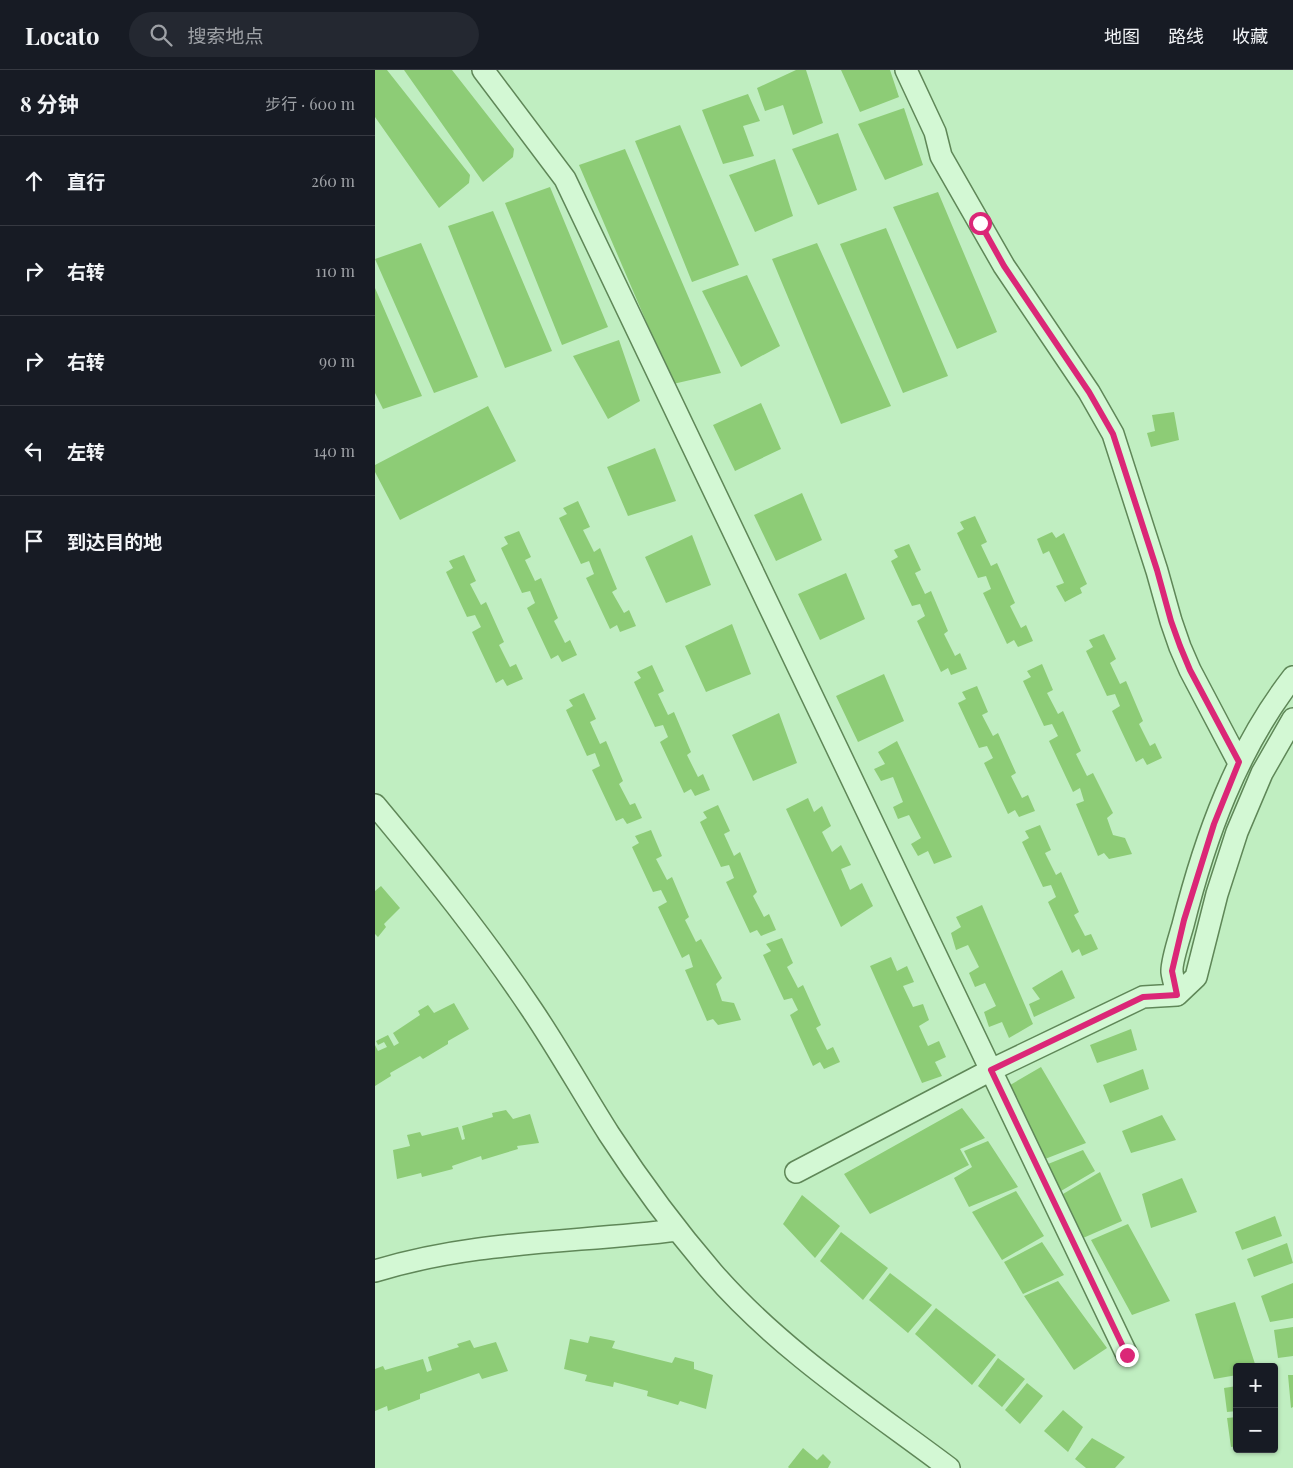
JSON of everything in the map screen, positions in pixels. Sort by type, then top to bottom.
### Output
[{"type":"street","points":[[483,70],[565,179],[1127,1355]]},
{"type":"street","points":[[906,70],[935,132],[941,156],[1004,266],[1089,392],[1113,434],[1180,646],[1190,670],[1239,762]]},
{"type":"street","points":[[1177,995],[1172,971],[1184,920],[1208,839],[1239,762],[1272,705],[1293,676]]},
{"type":"street","points":[[796,1172],[991,1070],[1143,997],[1177,995],[1196,977],[1217,894],[1237,832],[1262,774],[1293,719]]},
{"type":"street","points":[[375,805],[437,881],[503,968],[532,1010],[619,1149],[677,1230],[725,1285],[777,1335],[869,1409],[949,1468]]},
{"type":"street","points":[[375,1271],[422,1258],[479,1248],[677,1230]]},
{"type":"building","points":[[375,70],[387,70],[470,175],[469,183],[439,208],[375,117]]},
{"type":"building","points":[[404,70],[452,70],[514,149],[513,157],[483,182]]},
{"type":"building","points":[[796,70],[806,70],[823,123],[793,135],[783,105],[765,111],[757,88]]},
{"type":"building","points":[[841,70],[890,70],[899,97],[860,112]]},
{"type":"building","points":[[748,94],[760,121],[743,126],[754,156],[723,164],[702,110]]},
{"type":"building","points":[[904,108],[923,165],[885,180],[858,124]]},
{"type":"building","points":[[680,125],[739,265],[692,282],[635,141]]},
{"type":"building","points":[[838,133],[857,190],[818,205],[792,149]]},
{"type":"building","points":[[625,149],[721,373],[673,384],[579,165]]},
{"type":"building","points":[[775,159],[793,216],[755,232],[729,175]]},
{"type":"building","points":[[550,187],[608,327],[562,345],[505,203]]},
{"type":"building","points":[[938,192],[997,332],[957,349],[893,207]]},
{"type":"building","points":[[493,211],[552,351],[505,368],[448,226]]},
{"type":"building","points":[[886,228],[948,376],[903,393],[840,244]]},
{"type":"building","points":[[421,243],[478,377],[434,393],[375,259]]},
{"type":"building","points":[[817,243],[891,406],[841,424],[772,259]]},
{"type":"building","points":[[747,275],[780,346],[741,367],[702,291]]},
{"type":"building","points":[[375,288],[422,396],[383,409],[375,393]]},
{"type":"building","points":[[619,340],[640,401],[608,419],[573,356]]},
{"type":"building","points":[[761,403],[781,449],[735,471],[713,425]]},
{"type":"building","points":[[488,406],[516,461],[400,520],[375,472],[375,465]]},
{"type":"building","points":[[1174,412],[1179,440],[1151,447],[1147,433],[1155,431],[1152,415]]},
{"type":"building","points":[[655,448],[676,501],[628,516],[607,467]]},
{"type":"building","points":[[802,493],[822,540],[776,561],[754,515]]},
{"type":"building","points":[[578,501],[590,527],[583,530],[594,552],[600,548],[617,589],[612,592],[624,613],[629,610],[636,626],[620,632],[617,625],[610,629],[586,578],[594,574],[589,561],[581,564],[559,518],[567,514],[563,508]]},
{"type":"building","points":[[975,516],[987,542],[981,545],[991,566],[997,563],[1015,603],[1010,606],[1021,628],[1026,625],[1033,641],[1018,647],[1014,640],[1007,644],[983,593],[991,589],[986,576],[978,578],[957,533],[964,529],[960,522]]},
{"type":"building","points":[[519,531],[531,557],[525,560],[535,581],[541,578],[558,618],[554,621],[565,643],[570,640],[577,655],[562,662],[558,655],[551,659],[527,608],[535,603],[530,591],[522,593],[501,548],[508,544],[504,537]]},
{"type":"building","points":[[1052,532],[1056,538],[1064,533],[1087,584],[1080,588],[1082,593],[1065,602],[1056,586],[1064,583],[1049,551],[1043,554],[1037,539]]},
{"type":"building","points":[[692,535],[711,585],[666,603],[645,557]]},
{"type":"building","points":[[909,544],[921,570],[915,573],[925,594],[931,591],[948,631],[944,634],[955,656],[960,653],[967,669],[951,675],[948,668],[941,672],[917,621],[925,616],[920,604],[912,606],[891,561],[898,557],[894,550]]},
{"type":"building","points":[[464,555],[476,581],[470,584],[481,605],[486,602],[504,642],[499,645],[510,667],[516,664],[523,679],[507,686],[503,679],[496,683],[472,632],[481,627],[475,615],[467,617],[446,572],[453,568],[449,561]]},
{"type":"building","points":[[846,573],[865,619],[820,640],[798,594]]},
{"type":"building","points":[[732,624],[751,674],[706,692],[685,646]]},
{"type":"building","points":[[1104,634],[1116,659],[1110,663],[1120,684],[1126,681],[1143,721],[1139,724],[1150,746],[1155,743],[1162,758],[1147,765],[1143,758],[1136,762],[1112,711],[1120,706],[1115,694],[1107,696],[1086,651],[1093,647],[1089,640]]},
{"type":"building","points":[[1042,664],[1053,690],[1047,693],[1058,714],[1063,711],[1081,751],[1076,754],[1087,776],[1093,773],[1113,813],[1107,818],[1113,835],[1125,838],[1132,854],[1109,859],[1104,853],[1098,856],[1076,804],[1084,801],[1080,788],[1073,792],[1049,741],[1058,736],[1052,724],[1044,726],[1023,681],[1031,677],[1027,671]]},
{"type":"building","points":[[652,665],[664,691],[658,694],[668,715],[674,712],[691,752],[687,755],[698,777],[703,774],[710,790],[695,796],[691,789],[684,793],[660,742],[668,737],[663,725],[655,727],[634,682],[641,678],[637,672]]},
{"type":"building","points":[[884,674],[904,721],[858,742],[836,696]]},
{"type":"building","points":[[977,686],[988,712],[982,715],[993,736],[998,733],[1016,773],[1011,776],[1022,798],[1028,795],[1035,811],[1019,817],[1015,810],[1008,814],[984,763],[993,758],[987,746],[979,748],[958,703],[966,699],[962,692]]},
{"type":"building","points":[[584,693],[596,719],[590,722],[600,744],[606,741],[623,781],[619,784],[630,805],[635,803],[642,818],[627,824],[623,818],[616,821],[592,770],[600,766],[595,753],[587,756],[566,710],[573,706],[569,700]]},
{"type":"building","points":[[779,713],[797,763],[753,781],[732,735]]},
{"type":"building","points":[[897,741],[952,857],[934,864],[928,851],[918,856],[911,844],[921,838],[909,815],[898,819],[893,807],[903,802],[893,777],[881,781],[874,769],[885,764],[878,752]]},
{"type":"building","points":[[808,798],[814,812],[822,806],[831,826],[822,832],[832,852],[841,845],[851,865],[841,869],[850,890],[862,883],[873,906],[841,927],[786,809]]},
{"type":"building","points":[[718,805],[730,831],[724,834],[734,856],[740,852],[757,892],[753,896],[764,917],[769,914],[776,930],[761,936],[757,930],[750,933],[726,882],[734,878],[729,865],[721,867],[700,822],[707,818],[703,812]]},
{"type":"building","points":[[1040,825],[1051,850],[1045,853],[1056,875],[1061,872],[1079,912],[1074,915],[1085,936],[1091,934],[1098,949],[1082,956],[1079,949],[1072,953],[1048,902],[1056,897],[1051,885],[1043,887],[1022,842],[1029,838],[1025,831]]},
{"type":"building","points":[[651,830],[662,856],[656,859],[667,880],[672,877],[689,917],[685,920],[696,942],[701,939],[722,978],[716,984],[722,1001],[734,1003],[741,1020],[718,1025],[713,1019],[707,1021],[685,970],[693,967],[689,954],[682,958],[658,907],[667,902],[661,890],[653,892],[632,847],[639,843],[635,836]]},
{"type":"building","points":[[381,886],[400,908],[384,924],[386,927],[378,937],[375,934],[375,891]]},
{"type":"building","points":[[982,905],[1033,1024],[1009,1038],[1002,1022],[989,1027],[984,1012],[996,1006],[985,983],[975,987],[969,973],[979,967],[968,945],[956,950],[951,933],[961,927],[956,917]]},
{"type":"building","points":[[782,938],[793,963],[787,967],[798,988],[803,985],[821,1025],[816,1028],[827,1050],[833,1047],[840,1062],[824,1069],[820,1062],[813,1066],[790,1015],[798,1010],[792,998],[784,1000],[763,955],[771,951],[766,944]]},
{"type":"building","points":[[891,957],[897,971],[907,966],[914,982],[903,986],[913,1007],[923,1004],[929,1020],[919,1026],[928,1046],[939,1041],[946,1057],[935,1062],[942,1076],[922,1083],[870,966]]},
{"type":"building","points":[[1062,970],[1075,998],[1034,1017],[1029,1004],[1040,999],[1032,988]]},
{"type":"building","points":[[454,1003],[469,1029],[423,1059],[420,1056],[390,1073],[391,1076],[375,1086],[375,1045],[378,1051],[387,1047],[384,1042],[378,1045],[376,1041],[388,1035],[394,1046],[399,1043],[393,1033],[420,1015],[418,1011],[428,1005],[434,1013]]},
{"type":"building","points":[[1131,1029],[1137,1050],[1097,1063],[1090,1045]]},
{"type":"building","points":[[1041,1067],[1086,1143],[1045,1159],[1005,1088]]},
{"type":"building","points":[[1143,1069],[1149,1089],[1110,1103],[1103,1085]]},
{"type":"building","points":[[962,1108],[985,1138],[960,1149],[969,1165],[870,1214],[844,1174]]},
{"type":"building","points":[[506,1110],[513,1119],[530,1114],[539,1143],[517,1146],[518,1149],[482,1160],[481,1156],[452,1166],[453,1169],[422,1177],[421,1173],[397,1179],[393,1150],[410,1146],[407,1135],[420,1132],[422,1136],[458,1127],[462,1140],[465,1139],[462,1126],[493,1117],[492,1113]]},
{"type":"building","points":[[1162,1115],[1176,1140],[1131,1153],[1122,1131]]},
{"type":"building","points":[[988,1141],[1018,1187],[969,1207],[954,1178],[972,1167],[964,1151]]},
{"type":"building","points":[[1083,1150],[1095,1171],[1061,1191],[1048,1164]]},
{"type":"building","points":[[1100,1172],[1122,1221],[1083,1238],[1063,1194]]},
{"type":"building","points":[[1182,1178],[1197,1212],[1151,1228],[1142,1194]]},
{"type":"building","points":[[1016,1191],[1044,1236],[1002,1260],[972,1212]]},
{"type":"building","points":[[802,1195],[840,1226],[815,1258],[783,1224]]},
{"type":"building","points":[[1275,1216],[1282,1236],[1242,1250],[1235,1232]]},
{"type":"building","points":[[1128,1224],[1170,1301],[1132,1315],[1091,1240]]},
{"type":"building","points":[[841,1232],[888,1268],[863,1300],[820,1261]]},
{"type":"building","points":[[1042,1242],[1064,1275],[1023,1294],[1004,1262]]},
{"type":"building","points":[[1287,1243],[1293,1263],[1254,1277],[1247,1259]]},
{"type":"building","points":[[890,1273],[932,1305],[908,1333],[869,1300]]},
{"type":"building","points":[[1058,1281],[1107,1348],[1074,1370],[1024,1296]]},
{"type":"building","points":[[1293,1283],[1293,1318],[1270,1322],[1261,1296]]},
{"type":"building","points":[[1235,1302],[1255,1363],[1233,1363],[1233,1376],[1214,1379],[1195,1314]]},
{"type":"building","points":[[936,1308],[996,1355],[972,1385],[915,1334]]},
{"type":"building","points":[[1293,1327],[1293,1356],[1278,1358],[1274,1330]]},
{"type":"building","points":[[590,1336],[615,1341],[612,1348],[672,1363],[675,1357],[694,1362],[694,1369],[713,1375],[706,1409],[680,1401],[678,1405],[647,1396],[648,1391],[614,1382],[613,1387],[585,1381],[587,1375],[564,1369],[570,1339],[588,1343]]},
{"type":"building","points":[[470,1340],[474,1348],[496,1342],[508,1371],[482,1379],[479,1373],[420,1394],[420,1399],[388,1411],[387,1406],[375,1411],[375,1369],[383,1366],[385,1370],[423,1359],[427,1372],[432,1370],[428,1357],[459,1347],[457,1344]]},
{"type":"building","points":[[998,1358],[1025,1379],[1002,1407],[978,1386]]},
{"type":"building","points":[[1288,1375],[1293,1375],[1293,1407],[1291,1408]]},
{"type":"building","points":[[1027,1383],[1043,1396],[1020,1424],[1005,1410]]},
{"type":"building","points":[[1233,1387],[1233,1411],[1227,1412],[1224,1388]]},
{"type":"building","points":[[1063,1410],[1083,1427],[1068,1452],[1044,1431]]},
{"type":"building","points":[[1233,1417],[1233,1447],[1231,1447],[1227,1418]]},
{"type":"building","points":[[1092,1438],[1125,1457],[1115,1468],[1086,1468],[1075,1459]]},
{"type":"building","points":[[803,1448],[817,1460],[823,1454],[831,1462],[828,1468],[789,1468]]},
{"type":"route","points":[[980,223],[1004,266],[1089,392],[1113,434],[1180,646],[1190,670],[1239,762],[1203,855],[1184,920],[1172,971],[1177,995],[1143,997],[991,1070],[1127,1355]]}]
